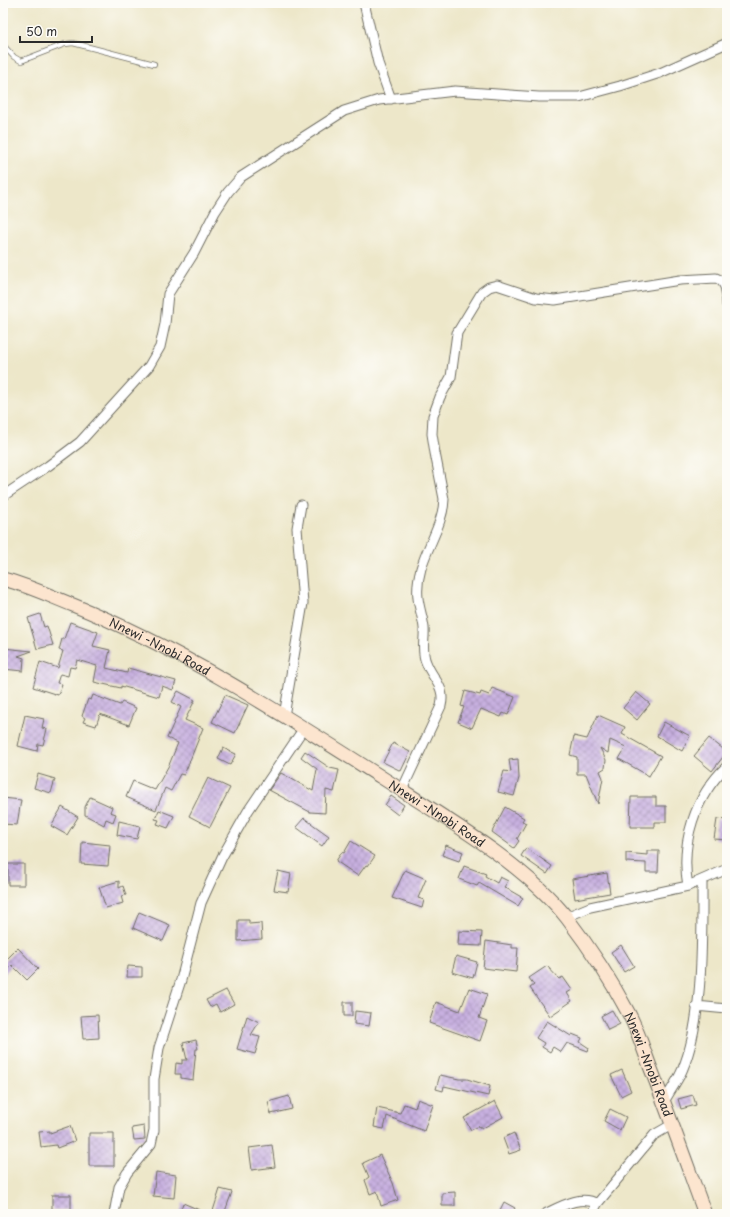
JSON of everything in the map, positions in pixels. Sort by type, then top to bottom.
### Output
[{"type":"main road","name":"Nnewi -Nnobi Road","points":[[3,579],[17,583],[127,628],[185,658],[304,728],[402,790],[497,854],[540,889],[566,916],[604,970],[630,1016],[673,1124],[704,1214]]},
{"type":"street","points":[[364,3],[378,63],[391,99]]},
{"type":"street","points":[[3,496],[48,466],[80,442],[150,366],[160,347],[165,324],[168,294],[194,253],[215,212],[228,192],[241,177],[344,111],[379,100],[455,91],[538,97],[578,97],[620,86],[660,73],[727,43]]},
{"type":"street","points":[[402,790],[444,697],[440,684],[426,661],[423,651],[424,630],[418,599],[419,576],[428,545],[443,509],[444,499],[432,434],[433,416],[440,397],[451,376],[457,334],[482,292],[488,286],[497,286],[536,298],[555,300],[680,280],[716,278],[722,280],[725,284],[727,305]]},
{"type":"street","points":[[284,716],[303,603],[297,528],[301,505]]},
{"type":"street","points":[[114,1214],[119,1187],[127,1173],[151,1144],[154,1130],[154,1079],[159,1048],[181,980],[201,903],[222,857],[248,811],[304,728]]},
{"type":"street","points":[[688,886],[685,870],[691,827],[697,808],[708,787],[727,766]]},
{"type":"street","points":[[566,916],[590,907],[688,886],[727,869]]},
{"type":"street","points":[[664,1102],[680,1075],[692,1034],[696,1006],[702,931],[702,880]]},
{"type":"street","points":[[696,1006],[727,1010]]},
{"type":"street","points":[[592,1214],[598,1204],[654,1135],[673,1124]]},
{"type":"street","points":[[545,1214],[577,1201],[585,1200],[598,1204]]},
{"type":"lane","points":[[3,45],[14,57],[21,61],[65,44],[73,43],[154,64]]},
{"type":"building","points":[[40,614],[44,627],[47,626],[53,645],[37,649],[28,618]]},
{"type":"building","points":[[70,622],[98,632],[93,646],[110,650],[106,668],[127,673],[128,668],[176,681],[173,690],[162,686],[159,697],[121,686],[121,688],[94,682],[97,666],[77,660],[75,668],[70,667],[68,676],[60,674],[57,683],[62,684],[58,695],[33,687],[40,662],[58,668],[63,651],[59,650],[62,639],[64,639]]},
{"type":"building","points":[[3,648],[32,651],[18,656],[24,658],[23,671],[3,669]]},
{"type":"building","points":[[492,688],[515,697],[508,715],[503,713],[501,717],[481,709],[472,728],[458,722],[464,707],[461,706],[465,691],[480,695],[481,692],[489,695]]},
{"type":"building","points":[[178,691],[195,700],[185,720],[203,728],[184,775],[180,774],[171,791],[165,788],[156,810],[126,797],[133,781],[155,790],[169,765],[178,743],[167,738],[181,707],[172,702]]},
{"type":"building","points":[[636,692],[650,704],[637,720],[623,708]]},
{"type":"building","points":[[93,695],[120,705],[122,702],[136,708],[129,725],[100,714],[96,726],[83,722],[85,718],[82,716],[88,699],[91,700]]},
{"type":"building","points":[[225,695],[248,705],[235,733],[212,722]]},
{"type":"building","points":[[25,715],[44,719],[42,728],[47,729],[43,745],[38,744],[37,751],[18,746]]},
{"type":"building","points":[[598,715],[625,727],[622,734],[661,756],[649,776],[619,759],[626,747],[610,740],[608,753],[600,748],[606,760],[605,768],[600,771],[603,778],[598,804],[586,774],[577,774],[577,757],[570,755],[574,736],[587,739]]},
{"type":"building","points":[[664,722],[690,736],[682,751],[657,736]]},
{"type":"building","points":[[709,738],[727,752],[712,771],[694,756]]},
{"type":"building","points":[[393,743],[410,752],[401,771],[383,762]]},
{"type":"building","points":[[223,748],[236,754],[230,765],[218,759]]},
{"type":"building","points":[[305,751],[330,768],[339,770],[334,792],[326,790],[325,813],[310,812],[269,790],[281,773],[313,791],[317,769],[301,757]]},
{"type":"building","points":[[518,759],[519,778],[514,796],[498,792],[504,771],[511,772],[509,760]]},
{"type":"building","points":[[38,774],[55,779],[51,793],[34,788]]},
{"type":"building","points":[[208,778],[230,788],[210,827],[189,816]]},
{"type":"building","points":[[391,796],[404,805],[398,815],[385,805]]},
{"type":"building","points":[[90,797],[112,807],[110,812],[116,814],[113,822],[106,819],[104,825],[85,815],[85,807]]},
{"type":"building","points":[[631,797],[656,797],[656,806],[666,806],[666,822],[655,822],[655,827],[630,827]]},
{"type":"building","points":[[3,798],[21,800],[17,825],[3,824]]},
{"type":"building","points":[[62,807],[78,817],[67,835],[51,826]]},
{"type":"building","points":[[505,807],[524,818],[522,821],[526,823],[517,839],[519,841],[514,848],[492,832]]},
{"type":"building","points":[[159,810],[174,816],[168,828],[157,824],[159,820],[155,819]]},
{"type":"building","points":[[304,818],[329,836],[322,846],[296,827]]},
{"type":"building","points":[[717,819],[727,820],[727,840],[714,839]]},
{"type":"building","points":[[119,821],[140,826],[137,839],[117,835]]},
{"type":"building","points":[[351,841],[375,856],[358,876],[336,861],[342,852],[344,853]]},
{"type":"building","points":[[82,842],[110,845],[108,866],[81,864]]},
{"type":"building","points":[[446,845],[463,852],[459,861],[442,855]]},
{"type":"building","points":[[526,848],[552,866],[547,874],[521,856]]},
{"type":"building","points":[[647,851],[659,851],[658,872],[646,872],[646,863],[626,862],[626,853],[647,855]]},
{"type":"building","points":[[8,864],[24,864],[24,885],[8,885]]},
{"type":"building","points":[[464,866],[486,874],[485,876],[497,883],[500,877],[508,881],[504,887],[523,898],[518,906],[479,883],[477,886],[459,879]]},
{"type":"building","points":[[405,870],[426,879],[418,898],[424,900],[422,908],[392,898]]},
{"type":"building","points":[[278,871],[291,874],[288,892],[274,890]]},
{"type":"building","points":[[607,873],[610,893],[575,899],[572,879]]},
{"type":"building","points":[[119,881],[119,888],[123,886],[126,895],[121,896],[123,903],[106,908],[99,887]]},
{"type":"building","points":[[139,912],[170,925],[163,941],[133,928]]},
{"type":"building","points":[[238,920],[249,920],[249,924],[261,923],[262,939],[238,941]]},
{"type":"building","points":[[459,931],[482,932],[481,946],[458,945]]},
{"type":"building","points":[[486,941],[512,945],[512,948],[518,948],[516,972],[483,968]]},
{"type":"building","points":[[621,945],[634,966],[624,972],[611,952]]},
{"type":"building","points":[[18,948],[38,969],[27,980],[12,965],[3,976],[3,963]]},
{"type":"building","points":[[456,956],[477,962],[473,978],[452,972]]},
{"type":"building","points":[[128,966],[142,967],[142,977],[127,977]]},
{"type":"building","points":[[547,966],[559,979],[563,977],[572,990],[567,993],[572,1001],[550,1016],[530,988],[534,985],[529,978]]},
{"type":"building","points":[[469,988],[487,994],[479,1018],[487,1021],[480,1041],[429,1023],[436,1002],[460,1011]]},
{"type":"building","points":[[226,990],[234,1004],[220,1012],[216,1004],[210,1007],[206,1000]]},
{"type":"building","points":[[344,1002],[352,1002],[352,1016],[344,1016]]},
{"type":"building","points":[[612,1010],[620,1024],[608,1030],[601,1016]]},
{"type":"building","points":[[355,1011],[371,1013],[369,1026],[354,1024]]},
{"type":"building","points":[[98,1015],[99,1038],[83,1039],[81,1016]]},
{"type":"building","points":[[247,1016],[259,1022],[251,1035],[260,1037],[255,1054],[237,1049]]},
{"type":"building","points":[[547,1021],[571,1036],[572,1034],[582,1038],[580,1042],[589,1048],[588,1051],[567,1043],[561,1052],[553,1047],[550,1052],[542,1047],[544,1043],[536,1038]]},
{"type":"building","points":[[196,1040],[198,1049],[196,1049],[193,1080],[181,1078],[181,1074],[175,1074],[176,1063],[182,1064],[182,1060],[187,1060],[183,1043]]},
{"type":"building","points":[[622,1070],[631,1091],[621,1096],[611,1075]]},
{"type":"building","points":[[440,1075],[467,1079],[490,1086],[488,1096],[444,1086],[443,1091],[436,1089]]},
{"type":"building","points":[[693,1095],[696,1105],[681,1109],[678,1099]]},
{"type":"building","points":[[289,1096],[292,1109],[271,1114],[268,1102]]},
{"type":"building","points":[[418,1099],[433,1105],[424,1131],[387,1116],[384,1129],[374,1127],[377,1108],[400,1113],[404,1104],[415,1108]]},
{"type":"building","points":[[495,1101],[503,1117],[481,1129],[479,1126],[471,1130],[464,1118]]},
{"type":"building","points":[[610,1109],[626,1117],[620,1130],[604,1121]]},
{"type":"building","points":[[70,1126],[75,1141],[57,1148],[56,1145],[41,1147],[39,1132],[50,1131],[50,1133]]},
{"type":"building","points":[[144,1126],[145,1139],[134,1140],[132,1128]]},
{"type":"building","points":[[89,1133],[114,1133],[114,1166],[89,1166]]},
{"type":"building","points":[[514,1133],[521,1150],[509,1154],[503,1138]]},
{"type":"building","points":[[272,1145],[275,1167],[252,1170],[249,1148]]},
{"type":"building","points":[[380,1155],[393,1183],[398,1200],[381,1206],[377,1191],[370,1194],[365,1180],[369,1177],[363,1163]]},
{"type":"building","points":[[156,1172],[176,1175],[174,1198],[153,1196]]},
{"type":"building","points":[[220,1189],[232,1192],[224,1214],[212,1214]]},
{"type":"building","points":[[455,1192],[455,1206],[442,1206],[442,1193]]},
{"type":"building","points":[[52,1195],[71,1195],[71,1210],[52,1210]]},
{"type":"building","points":[[504,1202],[515,1208],[512,1214],[498,1214]]},
{"type":"building","points":[[183,1203],[209,1214],[184,1214],[180,1212]]}]
